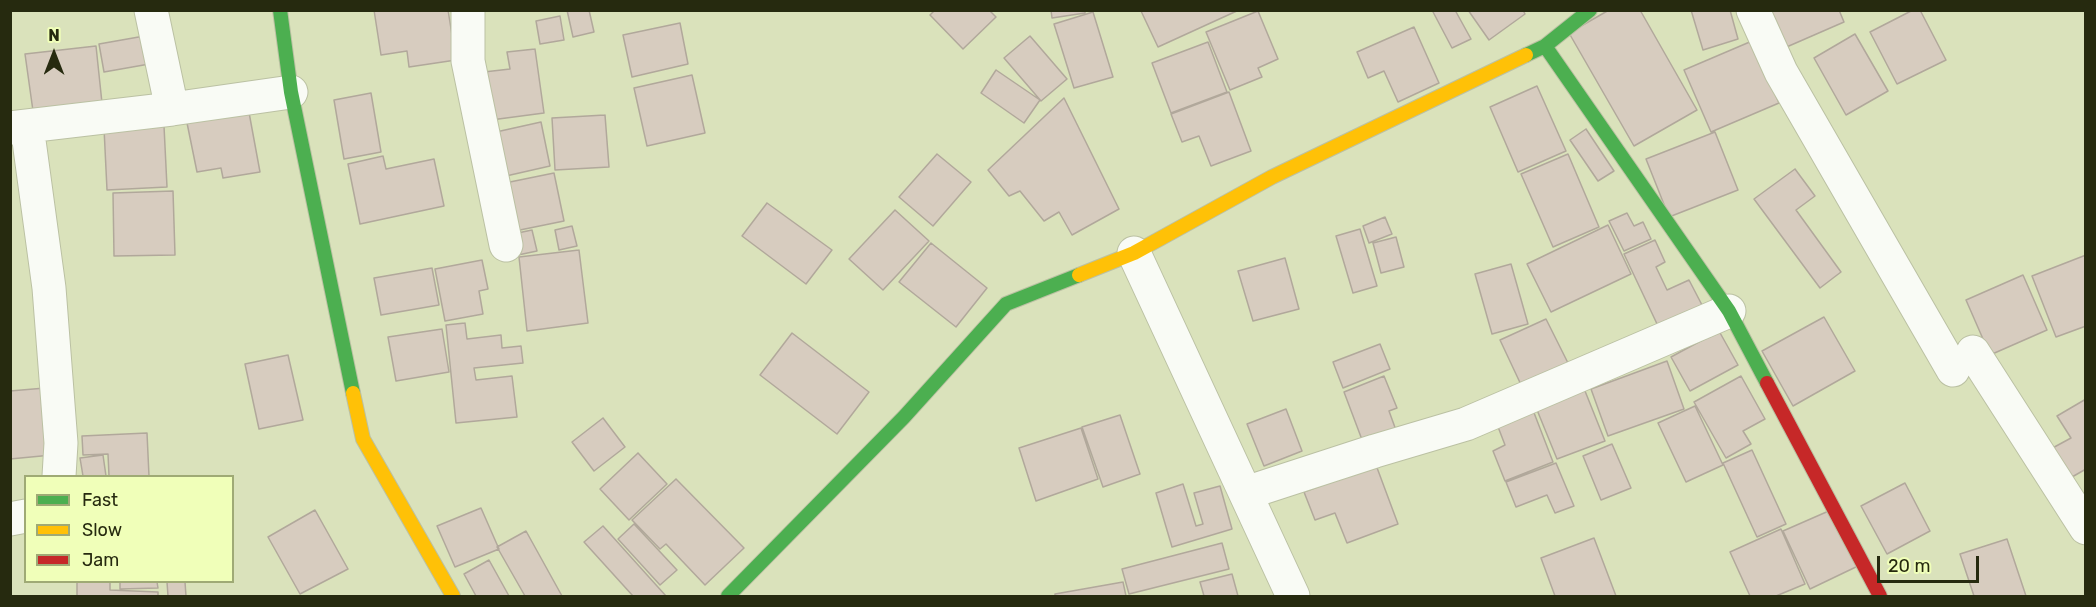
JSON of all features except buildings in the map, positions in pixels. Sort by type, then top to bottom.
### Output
[{"type":"street","points":[[151,10],[172,109]]},
{"type":"street","points":[[280,10],[291,92],[363,439],[453,597]]},
{"type":"street","points":[[468,10],[468,62],[506,245]]},
{"type":"street","points":[[728,597],[904,417],[1006,304],[1134,253],[1272,177],[1545,46],[1590,10]]},
{"type":"street","points":[[1753,10],[1781,72],[1963,361],[2085,528]]},
{"type":"street","points":[[1545,46],[1729,311],[1881,597]]},
{"type":"street","points":[[59,475],[61,443],[49,288],[19,127],[291,92]]},
{"type":"street","points":[[1134,253],[1293,597]]},
{"type":"street","points":[[1246,493],[1375,450],[1466,424],[1729,311]]},
{"type":"traffic: fast","points":[[280,10],[291,92],[353,393]]},
{"type":"traffic: fast","points":[[1526,55],[1545,46],[1590,10]]},
{"type":"traffic: fast","points":[[1545,46],[1729,311],[1767,383]]},
{"type":"traffic: fast","points":[[728,596],[904,417],[1006,304],[1079,275]]},
{"type":"traffic: slow","points":[[1079,275],[1134,253],[1272,177],[1526,55]]},
{"type":"traffic: slow","points":[[353,393],[363,439],[453,596]]},
{"type":"traffic: jam","points":[[1767,383],[1880,596]]}]
